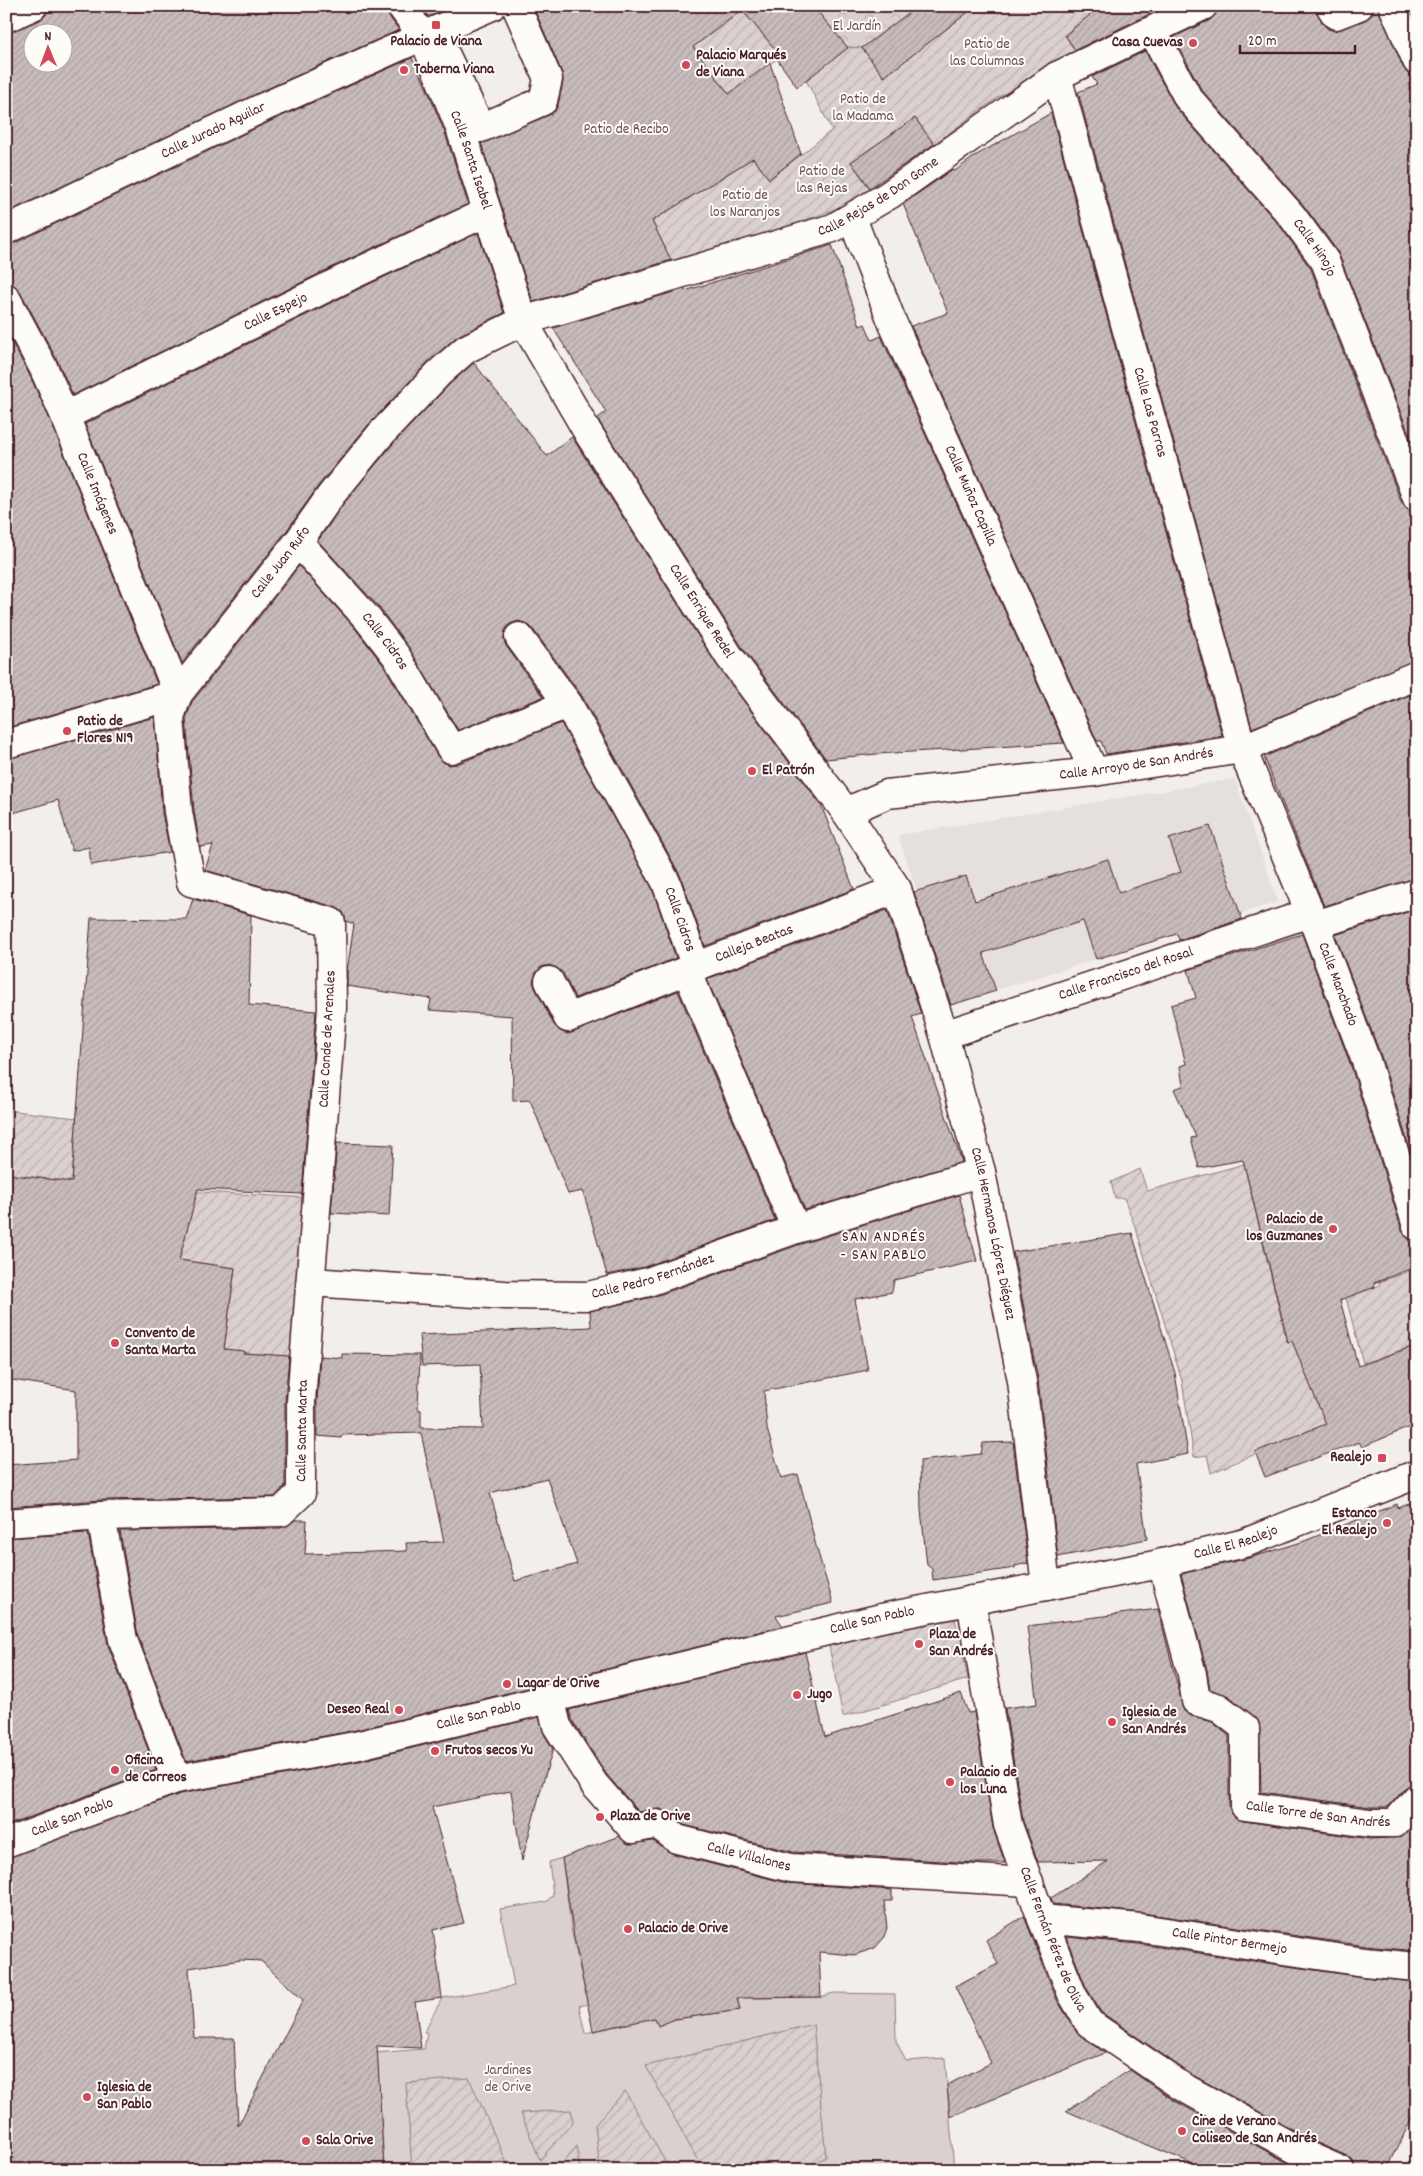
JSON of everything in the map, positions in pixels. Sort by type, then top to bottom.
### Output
[{"type":"street","points":[[6,18],[33,6]]},
{"type":"street","name":"Calle Santa Isabel","points":[[401,6],[430,35],[469,124],[488,212],[523,321]]},
{"type":"street","points":[[430,35],[434,31],[492,6]]},
{"type":"street","points":[[430,35],[503,6],[538,84],[536,97],[469,124]]},
{"type":"street","points":[[469,124],[481,128],[543,101],[548,79],[516,6]]},
{"type":"street","name":"Calle Rejas de Don Gome","points":[[523,321],[833,228],[889,195],[1058,76],[1153,32],[1203,6]]},
{"type":"street","points":[[1330,6],[1336,15],[1359,6]]},
{"type":"street","points":[[1393,6],[1417,61]]},
{"type":"street","name":"Calle Hinojo","points":[[1153,32],[1188,98],[1292,216],[1324,261],[1417,498]]},
{"type":"street","name":"Calle Jurado Aguilar","points":[[6,230],[264,107],[430,35]]},
{"type":"street","name":"Calle Las Parras","points":[[1058,76],[1242,749]]},
{"type":"street","name":"Calle Espejo","points":[[65,416],[354,274],[488,212]]},
{"type":"street","name":"Calle Muñoz Capilla","points":[[852,218],[893,324],[1094,772]]},
{"type":"street","name":"Calle Imágenes","points":[[6,298],[43,367],[65,416],[178,694]]},
{"type":"street","name":"Calle Juan Rufo","points":[[178,694],[298,542],[331,495],[380,435],[439,373],[466,349],[523,321]]},
{"type":"street","name":"Calle Enrique Redel","points":[[523,321],[587,431],[729,656],[846,812],[897,890]]},
{"type":"street","name":"Calle Cidros","points":[[298,542],[366,617],[396,657],[451,749],[568,704]]},
{"type":"street","name":"Calle Cidros","points":[[519,637],[568,704],[666,882],[693,959],[689,976],[755,1127],[796,1229]]},
{"type":"street","name":"Calle Arroyo de San Andrés","points":[[846,812],[887,794],[1094,772],[1242,749],[1417,675]]},
{"type":"street","points":[[6,744],[178,694]]},
{"type":"street","name":"Calle Conde de Arenales","points":[[178,694],[170,717],[178,812],[191,882],[331,922],[332,1008],[311,1282]]},
{"type":"street","name":"Calle Manchado","points":[[1242,749],[1313,919],[1366,1061],[1417,1226]]},
{"type":"street","name":"Calleja Beatas","points":[[549,981],[568,1018],[897,890]]},
{"type":"street","name":"Calle Hermanos Lóprez Diéguez","points":[[897,890],[944,1035],[982,1172],[1022,1381],[1046,1586]]},
{"type":"street","name":"Calle Francisco del Rosal","points":[[944,1035],[1313,919],[1417,894]]},
{"type":"street","name":"Calle Pedro Fernández","points":[[311,1282],[505,1295],[588,1296],[648,1282],[796,1229],[982,1172]]},
{"type":"street","name":"Calle Santa Marta","points":[[6,1523],[101,1516],[281,1512],[301,1493],[301,1401],[311,1282]]},
{"type":"street","name":"Calle El Realejo","points":[[1046,1586],[1162,1563],[1245,1543],[1417,1474]]},
{"type":"street","points":[[101,1516],[123,1640],[176,1779]]},
{"type":"street","name":"Calle Torre de San Andrés","points":[[1162,1563],[1192,1674],[1196,1700],[1219,1708],[1245,1728],[1245,1806],[1370,1823],[1395,1823],[1417,1798]]},
{"type":"street","name":"Calle San Pablo","points":[[6,1843],[176,1779],[355,1746],[872,1620],[1046,1586]]},
{"type":"street","name":"Calle Fernán Pérez de Oliva","points":[[971,1600],[1008,1825],[1072,1994],[1089,2022],[1181,2086],[1248,2124],[1340,2170]]},
{"type":"street","name":"Calle Villalones","points":[[550,1698],[557,1726],[594,1784],[634,1829],[656,1824],[678,1839],[791,1868],[1029,1882]]},
{"type":"street","name":"Calle Pintor Bermejo","points":[[1042,1919],[1140,1928],[1364,1962],[1417,1967]]},
{"type":"shaded area","points":[[1235,779],[1278,902],[955,1003],[898,835]]},
{"type":"green space","name":"El Jardín","points":[[813,6],[918,6],[862,48],[847,47]]},
{"type":"green space","points":[[976,6],[1085,6],[1091,14],[1065,35],[1079,57],[1039,75],[997,98],[934,144],[915,118],[851,162],[872,192],[798,223],[671,261],[652,221],[753,158],[770,179],[832,130],[806,80],[847,47],[862,48],[884,77]]},
{"type":"green space","points":[[742,10],[781,56],[729,94],[693,47]]},
{"type":"green space","points":[[6,1110],[77,1118],[72,1182],[6,1174]]},
{"type":"green space","points":[[1244,1164],[1287,1342],[1306,1338],[1326,1424],[1211,1473],[1207,1455],[1194,1457],[1182,1381],[1137,1232],[1124,1198],[1115,1198],[1111,1182],[1140,1169],[1147,1191]]},
{"type":"green space","points":[[183,1191],[313,1198],[293,1357],[243,1353],[224,1349],[235,1268],[179,1260],[190,1218]]},
{"type":"green space","points":[[1417,1268],[1417,1345],[1363,1363],[1346,1298],[1380,1285],[1379,1282]]},
{"type":"green space","points":[[954,1614],[968,1679],[843,1717],[829,1646]]},
{"type":"green space","name":"Jardines de Orive","points":[[562,1858],[572,1933],[588,2004],[579,2006],[585,2033],[626,2024],[626,2022],[655,2017],[675,2019],[740,2010],[735,1992],[753,1998],[820,1997],[834,1993],[895,1994],[896,2041],[906,2061],[945,2058],[954,2170],[384,2170],[380,2099],[349,2055],[424,2049],[427,2033],[424,2032],[442,1998],[514,1986],[500,1909],[546,1902],[553,1895],[549,1862]]},
{"type":"green space","points":[[813,2024],[826,2157],[801,2170],[703,2170],[646,2066]]},
{"type":"green space","points":[[469,2078],[510,2170],[412,2170],[406,2083]]},
{"type":"green space","points":[[625,2091],[670,2170],[600,2170],[595,2125]]},
{"type":"green space","points":[[571,2110],[573,2122],[540,2160],[521,2113]]},
{"type":"green space","points":[[577,2146],[580,2170],[556,2170]]},
{"type":"building","points":[[48,6],[386,6],[388,15],[399,30],[258,93],[6,213],[6,33],[22,27],[22,72],[72,72],[72,22],[35,22],[46,15]]},
{"type":"building","points":[[421,6],[452,6],[428,17]]},
{"type":"building","points":[[533,6],[813,6],[848,48],[797,87],[777,59],[781,56],[742,10],[693,47],[729,94],[770,63],[801,154],[769,179],[753,158],[652,221],[671,260],[533,302],[481,143],[549,115],[555,111],[558,105],[563,82],[562,73]]},
{"type":"building","points":[[918,6],[976,6],[884,77],[862,48]]},
{"type":"building","points":[[1101,6],[1166,6],[1075,50],[1065,35]]},
{"type":"building","points":[[1218,6],[1314,6],[1323,24],[1328,29],[1335,31],[1365,20],[1371,15],[1374,6],[1378,6],[1403,67],[1408,74],[1417,76],[1417,454],[1338,252],[1304,206],[1201,89],[1174,37],[1210,20],[1216,14]]},
{"type":"building","points":[[1145,51],[1176,108],[1280,226],[1311,269],[1402,504],[1408,510],[1417,513],[1417,660],[1252,728],[1078,92],[1097,84],[1092,77]]},
{"type":"building","points":[[412,58],[445,133],[468,204],[347,260],[73,395],[57,360],[20,291],[14,285],[6,282],[6,245],[13,244],[271,121]]},
{"type":"building","points":[[1051,113],[1222,736],[1106,754],[1101,741],[1097,741],[911,326],[948,313],[903,204],[953,169],[955,171],[975,156]]},
{"type":"building","points":[[915,118],[934,144],[870,188],[851,162]]},
{"type":"building","points":[[478,233],[504,313],[456,337],[428,362],[369,424],[319,485],[285,533],[182,663],[85,424],[361,288]]},
{"type":"building","points":[[832,245],[860,326],[865,324],[872,340],[881,336],[1064,743],[877,754],[826,759],[742,647],[600,423],[598,418],[606,412],[553,328],[684,289],[685,291]]},
{"type":"building","points":[[6,332],[29,374],[51,422],[157,684],[6,728]]},
{"type":"building","points":[[474,363],[547,456],[572,437],[716,664],[821,805],[854,889],[705,946],[680,875],[582,696],[532,628],[518,621],[510,624],[505,631],[504,639],[506,646],[543,697],[458,730],[409,648],[378,606],[318,541],[343,504],[392,445],[450,384]]},
{"type":"building","points":[[299,566],[354,627],[384,666],[438,757],[443,762],[450,765],[457,764],[561,723],[652,888],[676,958],[575,998],[563,973],[549,965],[541,967],[536,973],[533,981],[535,988],[554,1025],[560,1031],[567,1034],[678,991],[775,1220],[644,1267],[607,1275],[583,1191],[568,1194],[530,1100],[513,1101],[512,1016],[429,1010],[431,999],[347,986],[347,971],[354,924],[346,921],[343,912],[335,907],[205,870],[213,845],[200,847],[194,810],[186,719],[192,702]]},
{"type":"building","points":[[1417,692],[1417,878],[1324,906],[1264,757]]},
{"type":"building","points":[[155,717],[162,813],[170,852],[91,865],[89,847],[72,851],[58,800],[6,815],[6,759]]},
{"type":"building","points":[[1210,826],[1242,919],[1179,940],[1177,934],[1096,959],[1083,921],[983,953],[996,991],[951,1005],[914,892],[966,876],[975,901],[1108,859],[1119,893],[1181,872],[1169,839]]},
{"type":"building","points":[[193,899],[251,915],[249,1005],[316,1011],[302,1194],[198,1189],[179,1260],[235,1268],[224,1349],[244,1351],[243,1353],[289,1356],[285,1401],[285,1486],[275,1497],[101,1500],[6,1507],[6,1465],[76,1460],[76,1390],[6,1379],[6,1261],[13,1221],[6,1221],[6,1174],[72,1182],[91,918],[186,919]]},
{"type":"building","points":[[1417,909],[1417,1172],[1381,1056],[1335,935]]},
{"type":"building","points":[[887,910],[921,1014],[912,1017],[962,1162],[805,1210],[707,979]]},
{"type":"building","name":"Palacio de los Guzmanes","points":[[1302,934],[1351,1066],[1402,1231],[1407,1238],[1417,1241],[1417,1266],[1374,1283],[1375,1287],[1340,1300],[1358,1366],[1417,1345],[1417,1424],[1362,1447],[1359,1442],[1265,1477],[1255,1452],[1326,1424],[1292,1341],[1288,1342],[1243,1160],[1199,1168],[1191,1138],[1196,1137],[1174,1089],[1183,1086],[1180,1066],[1186,1064],[1171,1005],[1196,998],[1188,970]]},
{"type":"building","points":[[337,1143],[393,1145],[389,1216],[331,1213]]},
{"type":"building","points":[[959,1195],[977,1261],[894,1280],[892,1292],[855,1299],[868,1370],[764,1391],[767,1429],[781,1478],[798,1474],[833,1603],[776,1616],[783,1626],[352,1731],[186,1761],[138,1636],[120,1531],[281,1528],[295,1520],[307,1520],[305,1554],[407,1551],[406,1543],[444,1542],[421,1433],[342,1435],[341,1438],[317,1436],[320,1356],[342,1358],[342,1354],[420,1355],[418,1409],[421,1410],[421,1428],[483,1429],[480,1364],[422,1366],[419,1335],[591,1327],[590,1311],[653,1297],[801,1244]],"holes":[[[547,1478],[577,1564],[515,1581],[490,1493]]]},
{"type":"building","points":[[1132,1233],[1175,1373],[1188,1454],[1136,1464],[1147,1539],[1058,1557],[1038,1379],[1013,1252]]},
{"type":"building","points":[[1013,1442],[1028,1563],[1015,1566],[1015,1568],[933,1580],[932,1569],[927,1565],[921,1510],[920,1461],[981,1454],[983,1443]]},
{"type":"building","points":[[1417,1501],[1417,1783],[1406,1787],[1388,1807],[1371,1807],[1261,1792],[1259,1722],[1229,1696],[1210,1689],[1207,1670],[1181,1574],[1249,1558],[1302,1542],[1397,1504],[1398,1508]]},
{"type":"building","points":[[88,1533],[108,1645],[156,1770],[6,1826],[6,1538]]},
{"type":"building","points":[[1158,1609],[1184,1711],[1191,1716],[1212,1722],[1229,1736],[1229,1806],[1231,1813],[1236,1818],[1243,1821],[1370,1839],[1401,1837],[1417,1822],[1417,1951],[1366,1946],[1142,1913],[1053,1904],[1051,1898],[1108,1861],[1038,1862],[1023,1821],[1005,1708],[1037,1704],[1027,1626]]},
{"type":"building","points":[[805,1652],[825,1737],[961,1693],[968,1713],[974,1712],[993,1828],[1005,1863],[975,1863],[793,1852],[684,1825],[661,1809],[639,1812],[607,1775],[572,1720],[569,1710]]},
{"type":"building","points":[[539,1717],[544,1734],[553,1749],[522,1861],[511,1791],[432,1807],[464,1923],[433,1930],[442,1998],[415,2002],[421,2048],[377,2046],[384,2170],[6,2170],[6,1858],[180,1794],[359,1761]],"holes":[[[241,1960],[261,1961],[303,2000],[238,2126],[234,2038],[194,2038],[189,1968]]]},
{"type":"building","name":"Palacio de Orive","points":[[619,1836],[628,1844],[653,1841],[673,1854],[787,1883],[892,1890],[892,1901],[884,1901],[887,1928],[883,1939],[875,1948],[854,1955],[819,1952],[821,1997],[737,1998],[740,2010],[675,2019],[658,2026],[655,2018],[593,2031],[574,1937],[562,1858]]},
{"type":"building","points":[[1024,1916],[1057,2000],[1076,2031],[1105,2053],[950,2117],[947,2085],[991,2063],[955,1986],[998,1964],[986,1940]]},
{"type":"building","points":[[1066,1937],[1138,1944],[1362,1977],[1417,1982],[1417,2107],[1387,2170],[1355,2170],[1353,2161],[1347,2156],[1315,2142],[1189,2073],[1101,2012],[1086,1987]]},
{"type":"building","points":[[1130,2070],[1173,2100],[1301,2170],[1208,2170],[1066,2111]]},
{"type":"place","name":"Palacio de Viana","points":[[436,25]]},
{"type":"place","name":"Casa Cuevas","points":[[1193,43]]},
{"type":"place","name":"Palacio Marqués de Viana","points":[[686,65]]},
{"type":"place","name":"Taberna Viana","points":[[404,70]]},
{"type":"place","name":"Patio de Flores N19","points":[[67,731]]},
{"type":"place","name":"El Patrón","points":[[752,771]]},
{"type":"place","name":"Palacio de los Guzmanes","points":[[1333,1229]]},
{"type":"place","name":"Convento de Santa Marta","points":[[115,1343]]},
{"type":"place","name":"Realejo","points":[[1382,1458]]},
{"type":"place","name":"Estanco El Realejo","points":[[1387,1523]]},
{"type":"place","name":"Plaza de San Andrés","points":[[919,1644]]},
{"type":"place","name":"Lagar de Orive","points":[[507,1684]]},
{"type":"place","name":"Jugo","points":[[797,1695]]},
{"type":"place","name":"Deseo Real","points":[[399,1710]]},
{"type":"place","name":"Iglesia de San Andrés","points":[[1112,1722]]},
{"type":"place","name":"Frutos secos Yu","points":[[435,1751]]},
{"type":"place","name":"Oficina de Correos","points":[[115,1770]]},
{"type":"place","name":"Palacio de los Luna","points":[[950,1782]]},
{"type":"place","name":"Plaza de Orive","points":[[600,1817]]},
{"type":"place","name":"Palacio de Orive","points":[[628,1929]]},
{"type":"place","name":"Iglesia de San Pablo","points":[[87,2097]]},
{"type":"place","name":"Cine de Verano Coliseo de San Andrés","points":[[1182,2131]]},
{"type":"place","name":"Sala Orive","points":[[306,2141]]},
{"type":"district","name":"SAN ANDRÉS - SAN PABLO","points":[[884,1246]]},
{"type":"park label","name":"Patio de las Columnas","points":[[987,54]]},
{"type":"park label","name":"Patio de la Madama","points":[[863,108]]},
{"type":"park label","name":"Patio de Recibo","points":[[626,130]]},
{"type":"park label","name":"Patio de las Rejas","points":[[822,180]]},
{"type":"park label","name":"Patio de los Naranjos","points":[[745,204]]}]
